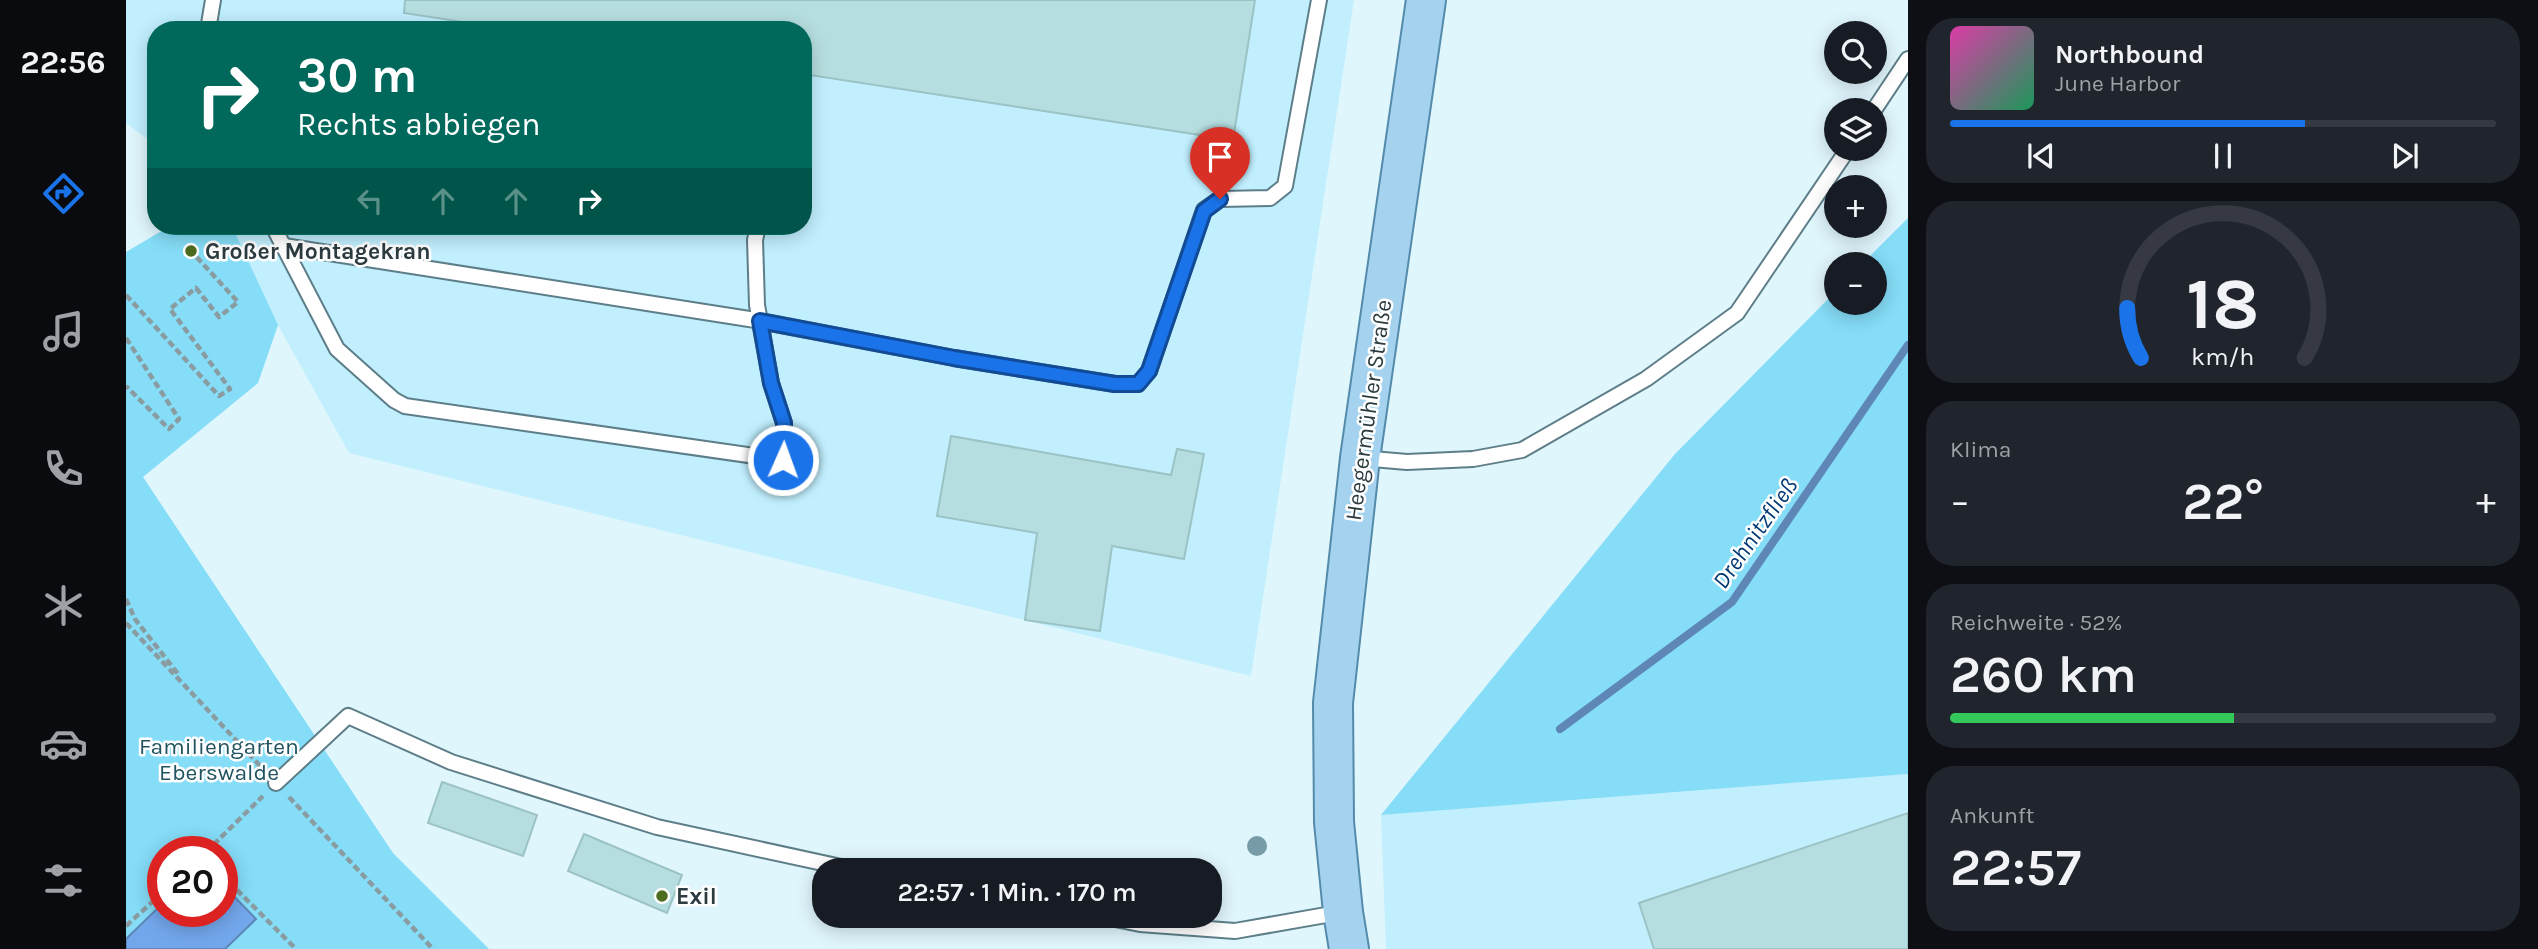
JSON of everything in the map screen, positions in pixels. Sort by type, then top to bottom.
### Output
[{"type":"main road","name":"Heegermühler Straße","points":[[1346,931],[1334,822],[1333,703],[1360,458],[1426,0]]},
{"type":"lane","points":[[210,21],[213,0]]},
{"type":"lane","points":[[284,246],[760,321],[967,360],[1115,384],[1138,384],[1149,371],[1204,211],[1220,199],[1270,198],[1284,186],[1319,0]]},
{"type":"lane","points":[[1882,98],[1908,59]]},
{"type":"lane","points":[[1360,458],[1407,463],[1473,459],[1522,450],[1646,379],[1738,313],[1840,161]]},
{"type":"lane","points":[[278,235],[337,349],[394,400],[405,406],[783,460],[784,423],[771,383],[760,321],[756,235]]},
{"type":"lane","points":[[276,783],[348,716],[451,762],[657,827],[812,861]]},
{"type":"lane","points":[[1194,928],[1235,931],[1346,931]]},
{"type":"path","points":[[126,296],[219,396],[230,389],[170,309],[196,288],[219,317],[238,302],[191,251]]},
{"type":"path","points":[[126,338],[179,419],[169,429],[126,386]]},
{"type":"path","points":[[126,599],[135,619],[193,694]]},
{"type":"path","points":[[126,624],[432,949]]},
{"type":"path","points":[[222,836],[276,783]]},
{"type":"path","points":[[238,891],[296,949]]},
{"type":"path","points":[[126,926],[147,907]]},
{"type":"shaded area","points":[[126,0],[1354,0],[1251,676],[349,453],[278,325],[236,235],[812,235],[812,21],[147,21],[147,139],[126,123]]},
{"type":"shaded area","points":[[1908,774],[1908,949],[1386,949],[1381,815]]},
{"type":"shaded area","points":[[238,900],[256,919],[225,949],[126,949],[126,939],[147,919],[147,927],[238,927]]},
{"type":"green space","points":[[1908,218],[1908,774],[1381,815],[1675,454],[1824,303],[1824,315],[1887,315],[1887,252],[1874,252]]},
{"type":"green space","name":"Familiengarten Eberswalde","points":[[155,235],[236,235],[278,325],[258,383],[143,477],[393,853],[489,949],[126,949],[126,252]]},
{"type":"building","points":[[405,0],[1255,0],[1233,140],[812,75],[812,21],[456,21],[404,13]]},
{"type":"building","points":[[951,436],[1171,475],[1177,449],[1204,454],[1184,559],[1112,546],[1100,631],[1025,620],[1037,533],[937,516]]},
{"type":"building","points":[[442,782],[537,815],[523,856],[428,823]]},
{"type":"building","points":[[1908,813],[1908,949],[1654,949],[1639,903]]},
{"type":"building","points":[[584,834],[682,875],[667,913],[568,871]]},
{"type":"waterway","name":"Drehnitzfließ","points":[[1560,729],[1732,602],[1908,345]]},
{"type":"place","name":"Großer Montagekran","points":[[191,251]]},
{"type":"place","name":"Exil","points":[[662,896]]},
{"type":"route","points":[[783,460],[784,423],[771,383],[760,321],[954,358],[1126,386],[1138,384],[1149,371],[1204,211],[1220,199]]}]
